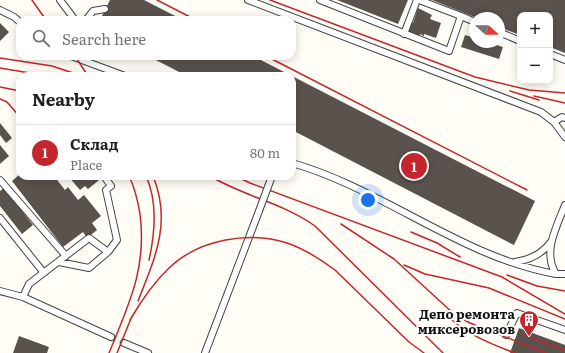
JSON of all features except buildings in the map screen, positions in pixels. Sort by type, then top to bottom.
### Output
[{"type":"lane","points":[[60,0],[72,16]]},
{"type":"lane","points":[[248,0],[290,16]]},
{"type":"lane","points":[[320,0],[449,51],[462,16]]},
{"type":"lane","points":[[404,34],[418,0],[469,19]]},
{"type":"lane","points":[[89,16],[93,11],[106,9]]},
{"type":"lane","points":[[0,10],[16,19]]},
{"type":"lane","points":[[296,18],[541,112],[554,122],[565,137]]},
{"type":"lane","points":[[505,35],[517,40]]},
{"type":"lane","points":[[553,55],[565,60]]},
{"type":"lane","points":[[85,60],[115,72]]},
{"type":"lane","points":[[554,122],[562,117],[565,118]]},
{"type":"lane","points":[[296,164],[350,185],[453,236],[512,263],[536,270],[556,274],[565,274]]},
{"type":"lane","points":[[59,262],[89,268],[108,252],[117,240],[106,190],[111,186],[107,180]]},
{"type":"lane","points":[[205,353],[271,180]]},
{"type":"lane","points":[[1,183],[66,256]]},
{"type":"lane","points":[[556,274],[550,260],[550,250],[552,239],[565,205]]},
{"type":"lane","points":[[0,218],[44,273]]},
{"type":"lane","points":[[23,297],[29,284],[89,238],[108,252]]},
{"type":"lane","points":[[512,263],[535,257],[546,248],[552,239]]},
{"type":"lane","points":[[0,290],[23,297],[111,337]]},
{"type":"lane","points":[[506,335],[517,313],[565,330]]},
{"type":"lane","points":[[124,343],[148,353]]},
{"type":"tunnel","points":[[111,337],[124,343]]},
{"type":"railway","points":[[32,0],[43,16]]},
{"type":"railway","points":[[157,0],[188,16]]},
{"type":"railway","points":[[270,0],[475,77],[529,90],[565,93]]},
{"type":"railway","points":[[0,58],[52,66],[70,72]]},
{"type":"railway","points":[[78,60],[85,72]]},
{"type":"railway","points":[[274,60],[527,190]]},
{"type":"railway","points":[[0,68],[24,72]]},
{"type":"railway","points":[[0,87],[16,90]]},
{"type":"railway","points":[[510,91],[539,100]]},
{"type":"railway","points":[[534,96],[565,103]]},
{"type":"railway","points":[[0,99],[7,102],[16,112]]},
{"type":"railway","points":[[109,353],[129,302],[139,269],[141,252],[140,214],[131,180]]},
{"type":"railway","points":[[148,180],[154,207],[153,239],[149,260]]},
{"type":"railway","points":[[138,301],[150,270],[159,240],[161,209],[159,193],[154,180]]},
{"type":"railway","points":[[217,180],[290,211],[315,226],[443,353]]},
{"type":"railway","points":[[244,180],[502,277],[565,314]]},
{"type":"railway","points":[[341,224],[394,259],[454,314],[470,323],[546,353]]},
{"type":"railway","points":[[411,232],[437,243],[460,257]]},
{"type":"railway","points":[[130,320],[148,292],[164,273],[182,257],[210,244],[226,240],[241,238],[272,239],[300,248],[335,270],[409,342],[424,353]]},
{"type":"railway","points":[[404,265],[425,274],[489,288],[565,319]]},
{"type":"railway","points":[[507,275],[537,286],[565,291]]},
{"type":"railway","points":[[443,312],[468,332],[515,353]]},
{"type":"railway","points":[[117,353],[132,316]]},
{"type":"railway","points":[[525,335],[565,350]]},
{"type":"place","name":"Склад","points":[[414,166]]},
{"type":"place","name":"Депо ремонта миксеровозов","points":[[529,337]]}]
